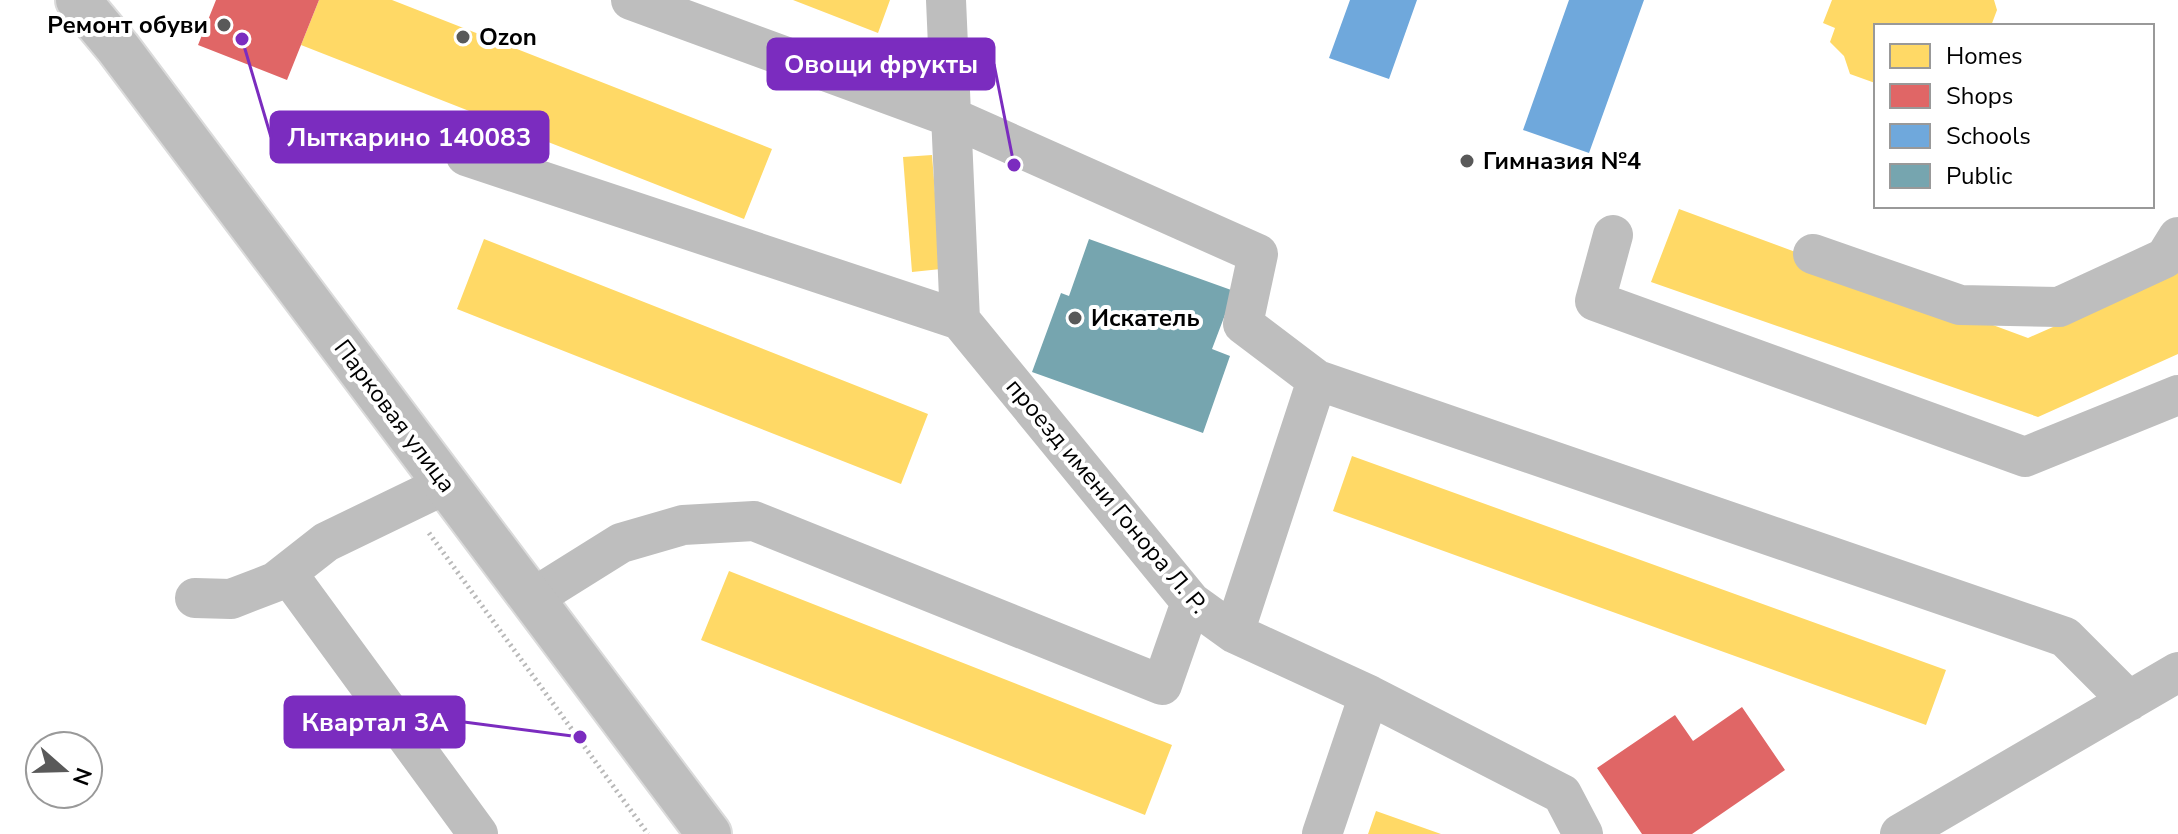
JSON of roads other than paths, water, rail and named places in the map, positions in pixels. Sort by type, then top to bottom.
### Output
[{"type":"main road","name":"Парковая улица","points":[[78,0],[118,48],[709,834]]},
{"type":"street","points":[[631,0],[953,118],[1258,254],[1243,324],[1317,380],[2065,637],[2129,701]]},
{"type":"street","points":[[466,156],[960,320],[946,0]]},
{"type":"street","points":[[1613,235],[1595,301],[2025,457],[2178,395]]},
{"type":"street","points":[[1813,254],[1960,305],[2059,307],[2165,258],[2178,237]]},
{"type":"street","name":"проезд имени Гонора Л. Р.","points":[[960,320],[1191,602],[1234,633],[1369,695],[1562,794],[1583,834]]},
{"type":"street","points":[[1234,633],[1317,380]]},
{"type":"street","points":[[195,598],[231,599],[287,573],[326,542],[446,484]]},
{"type":"street","points":[[533,598],[621,543],[683,525],[754,521],[1162,685],[1191,602]]},
{"type":"street","points":[[287,573],[478,834]]},
{"type":"street","points":[[1900,834],[2178,672]]},
{"type":"street","points":[[1322,834],[1369,695]]},
{"type":"place","name":"Ремонт обуви","points":[[224,25]]},
{"type":"place","name":"Ozon","points":[[463,37]]},
{"type":"place","name":"Лыткарино 140083","points":[[242,39]]},
{"type":"place","name":"Гимназия №4","points":[[1467,161]]},
{"type":"place","name":"Овощи фрукты","points":[[1014,165]]},
{"type":"place","name":"Искатель","points":[[1075,318]]},
{"type":"place","name":"Квартал 3А","points":[[580,737]]}]
